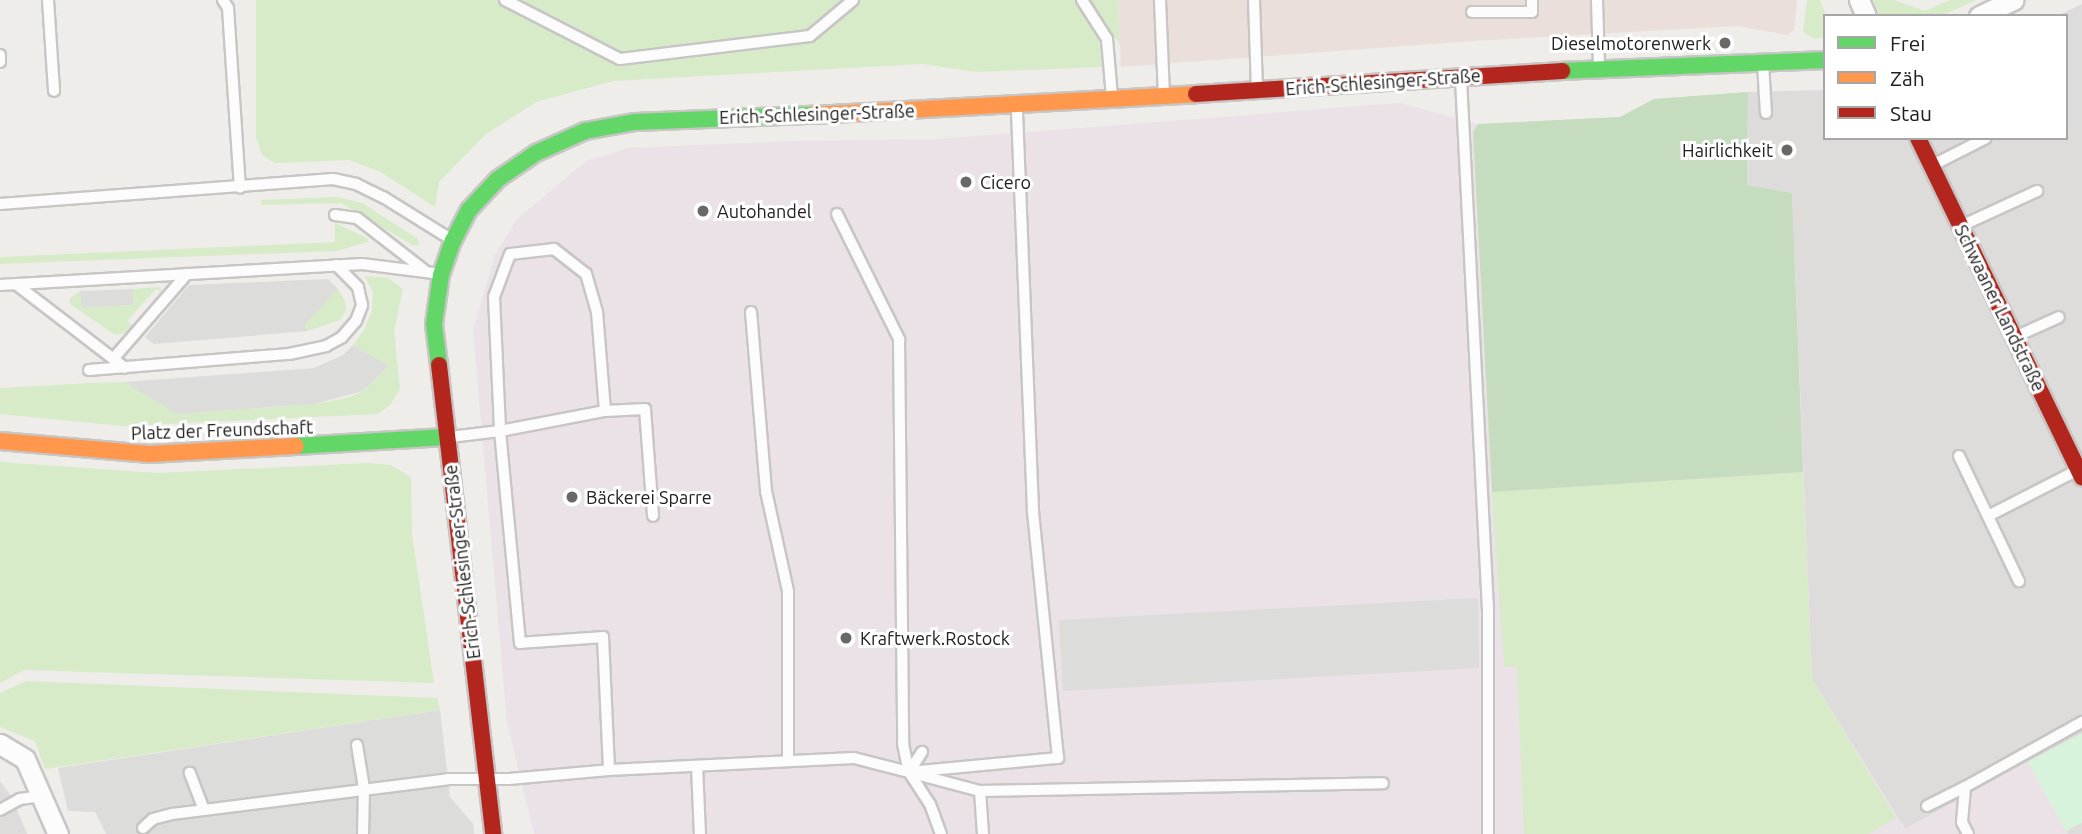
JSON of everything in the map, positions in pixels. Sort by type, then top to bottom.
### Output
[{"type":"street","points":[[1983,14],[2013,0]]},
{"type":"street","name":"Erich-Schlesinger-Straße","points":[[493,834],[434,324],[441,275],[453,241],[469,210],[498,179],[536,153],[585,131],[635,122],[724,116],[1017,106],[1599,70],[1823,60]]},
{"type":"street","name":"Schwaaner Landstraße","points":[[1918,140],[2014,337],[2075,447],[2080,474]]},
{"type":"street","name":"Platz der Freundschaft","points":[[0,441],[149,454],[446,437]]},
{"type":"street","points":[[0,744],[25,759],[58,834]]},
{"type":"lane","points":[[48,0],[54,91]]},
{"type":"lane","points":[[223,0],[228,9],[240,188]]},
{"type":"lane","points":[[505,0],[620,58],[810,36],[853,0]]},
{"type":"lane","points":[[1083,0],[1107,39],[1112,101]]},
{"type":"lane","points":[[1160,0],[1164,98]]},
{"type":"lane","points":[[1254,0],[1257,91]]},
{"type":"lane","points":[[1472,12],[1532,12],[1532,0]]},
{"type":"lane","points":[[1597,0],[1599,70]]},
{"type":"lane","points":[[0,55],[0,62]]},
{"type":"lane","points":[[1763,63],[1766,113]]},
{"type":"lane","points":[[1461,78],[1488,611],[1489,834]]},
{"type":"lane","points":[[909,772],[1058,758],[1033,510],[1017,106]]},
{"type":"lane","points":[[1931,166],[1982,140]]},
{"type":"lane","points":[[0,204],[333,179],[356,184],[383,197],[453,241]]},
{"type":"lane","points":[[1960,227],[2036,191]]},
{"type":"lane","points":[[335,215],[357,218],[425,270]]},
{"type":"lane","points":[[837,215],[899,339],[902,744],[909,772],[930,804],[941,834]]},
{"type":"lane","points":[[605,411],[597,312],[586,274],[554,249],[510,254],[494,297],[499,431],[520,642],[603,637],[609,770]]},
{"type":"lane","points":[[0,285],[362,264],[425,270],[441,275]]},
{"type":"lane","points":[[89,370],[289,354],[326,346],[342,337],[356,321],[362,305],[358,287],[337,265]]},
{"type":"lane","points":[[113,359],[187,274]]},
{"type":"lane","points":[[17,284],[125,368]]},
{"type":"lane","points":[[751,312],[766,491],[788,591],[788,760]]},
{"type":"lane","points":[[2014,337],[2059,317]]},
{"type":"lane","points":[[446,437],[499,431],[605,411],[645,409],[653,516]]},
{"type":"lane","points":[[1959,456],[2019,581]]},
{"type":"lane","points":[[1988,516],[2080,474]]},
{"type":"lane","points":[[1927,806],[2082,722]]},
{"type":"lane","points":[[357,745],[364,788],[363,834]]},
{"type":"lane","points":[[909,772],[922,752]]},
{"type":"lane","points":[[143,828],[153,819],[172,814],[448,779],[488,780],[788,760],[854,758],[980,791],[1383,783]]},
{"type":"lane","points":[[697,766],[699,834]]},
{"type":"lane","points":[[190,773],[204,810]]},
{"type":"lane","points":[[1965,787],[1962,822],[1968,834]]},
{"type":"lane","points":[[980,791],[983,834]]},
{"type":"lane","points":[[0,810],[20,799],[42,795]]},
{"type":"shaded area","points":[[1118,0],[1797,0],[1794,30],[1787,35],[1737,26],[1473,41],[1121,67]]},
{"type":"shaded area","points":[[2082,4],[2082,834],[2068,834],[2028,762],[1905,829],[1812,679],[1792,194],[1747,186],[1748,92],[1823,90],[1823,140],[2068,140],[2068,14],[2061,14]]},
{"type":"shaded area","points":[[1748,92],[1747,185],[1792,193],[1812,679],[1905,829],[2028,762],[2068,834],[534,834],[507,723],[473,330],[495,255],[517,219],[586,161],[628,148],[794,141],[937,139],[1400,103],[1478,124],[1620,117],[1654,99]]},
{"type":"shaded area","points":[[328,279],[338,289],[306,327],[308,331],[154,344],[145,337],[189,285]]},
{"type":"shaded area","points":[[133,289],[134,305],[81,308],[80,291]]},
{"type":"shaded area","points":[[353,345],[390,365],[363,391],[314,404],[176,414],[124,382],[314,368],[343,355]]},
{"type":"shaded area","points":[[1478,598],[1479,668],[1063,691],[1059,620]]},
{"type":"shaded area","points":[[440,710],[450,797],[473,824],[474,834],[106,834],[95,812],[68,811],[58,768]]},
{"type":"shaded area","points":[[0,781],[12,797],[27,834],[0,834]]},
{"type":"green space","points":[[256,0],[1118,0],[1120,45],[1096,10],[1087,17],[1101,46],[1102,67],[977,72],[923,64],[613,81],[536,102],[485,135],[439,182],[435,207],[379,171],[349,160],[275,163],[263,156],[256,138]]},
{"type":"green space","points":[[1807,0],[1820,0],[1825,14],[1823,14],[1823,37],[1815,39],[1803,32]]},
{"type":"green space","points":[[1873,0],[1894,0],[1925,11],[1950,0],[1976,0],[1945,14],[1879,14]]},
{"type":"green space","points":[[1748,92],[1747,185],[1792,193],[1803,472],[1492,492],[1473,132],[1478,124],[1620,117],[1654,99]]},
{"type":"green space","points":[[338,197],[362,203],[418,239],[419,245],[414,246],[341,203],[261,205],[261,200]]},
{"type":"green space","points":[[335,223],[367,238],[368,242],[336,251],[0,264],[0,257],[335,242]]},
{"type":"green space","points":[[365,276],[388,278],[403,289],[394,331],[400,389],[391,404],[378,414],[123,426],[0,414],[0,388],[90,383],[124,382],[177,414],[314,404],[347,398],[364,391],[389,366],[353,345],[364,330],[372,311],[373,293]]},
{"type":"green space","points":[[160,287],[162,292],[156,289],[127,321],[133,326],[125,333],[115,335],[70,304],[69,299],[80,291],[82,308],[133,305],[133,289]]},
{"type":"green space","points":[[338,289],[345,301],[346,310],[340,320],[308,331],[305,324]]},
{"type":"green space","points":[[0,462],[157,473],[369,463],[391,465],[411,477],[412,534],[434,683],[24,670],[0,683]]},
{"type":"green space","points":[[1803,472],[1812,679],[1896,818],[1869,834],[1524,834],[1517,666],[1504,667],[1492,492]]},
{"type":"green space","points":[[26,681],[437,698],[440,710],[45,769],[35,741],[0,727],[0,693]]},
{"type":"green space","points":[[2082,733],[2082,823],[2066,831],[2028,762]]},
{"type":"traffic: fast","points":[[1562,71],[1823,60]]},
{"type":"traffic: fast","points":[[439,365],[434,324],[441,275],[453,241],[469,210],[498,179],[536,153],[585,131],[635,122],[813,115]]},
{"type":"traffic: fast","points":[[296,446],[446,437]]},
{"type":"traffic: slow","points":[[813,115],[1196,94]]},
{"type":"traffic: slow","points":[[0,441],[149,454],[296,446]]},
{"type":"traffic: jam","points":[[1196,94],[1562,71]]},
{"type":"traffic: jam","points":[[1919,140],[2082,477]]},
{"type":"traffic: jam","points":[[439,365],[493,834]]},
{"type":"place","name":"Dieselmotorenwerk","points":[[1725,43]]},
{"type":"place","name":"Hairlichkeit","points":[[1787,150]]},
{"type":"place","name":"Cicero","points":[[966,182]]},
{"type":"place","name":"Autohandel","points":[[703,211]]},
{"type":"place","name":"Bäckerei Sparre","points":[[572,497]]},
{"type":"place","name":"Kraftwerk.Rostock","points":[[846,638]]}]
